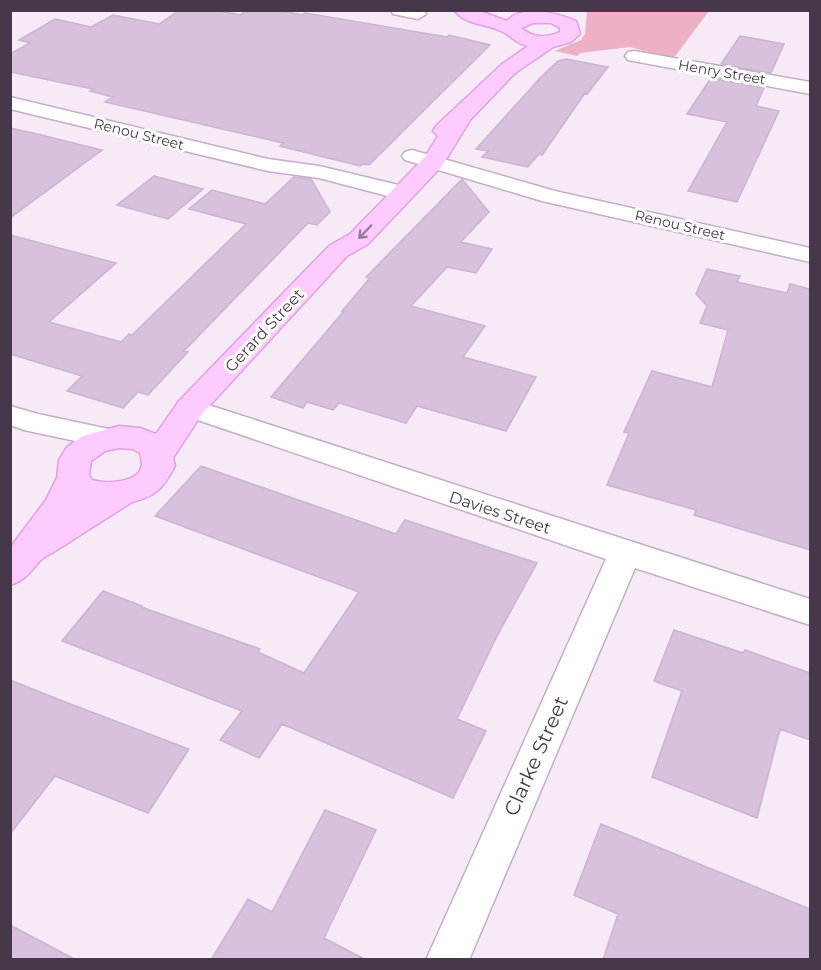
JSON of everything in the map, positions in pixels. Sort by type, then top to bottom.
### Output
[{"type":"street","points":[[399,10],[418,14]]},
{"type":"street","points":[[463,10],[477,18],[548,41]]},
{"type":"street","points":[[479,10],[516,29],[557,15]]},
{"type":"street","name":"Gerard Street","points":[[158,455],[190,408],[338,251],[359,239],[384,198],[461,117],[508,69],[548,41],[570,34],[569,25],[557,15]]},
{"type":"street","name":"Gerard Street","points":[[508,69],[516,29]]},
{"type":"street","name":"Henry Street","points":[[634,56],[810,88]]},
{"type":"street","name":"Renou Street","points":[[10,103],[268,165],[384,198]]},
{"type":"street","name":"Renou Street","points":[[417,165],[482,188],[550,196],[810,255]]},
{"type":"street","name":"Gerard Street","points":[[119,437],[190,408]]},
{"type":"street","name":"Davies Street","points":[[190,408],[625,554],[810,612]]},
{"type":"street","points":[[21,561],[120,494],[146,483],[159,465],[158,455],[149,443],[22,419]]},
{"type":"street","points":[[22,419],[73,472],[80,488],[91,493],[120,494]]},
{"type":"street","points":[[21,561],[67,495],[77,456],[86,449],[119,437]]},
{"type":"street","name":"Clarke Street","points":[[447,960],[625,554]]},
{"type":"shaded area","points":[[587,11],[709,11],[673,59],[630,47],[580,53],[577,56],[555,51],[581,40],[585,34]]},
{"type":"building","points":[[180,10],[215,10],[240,15],[247,10],[277,10],[302,15],[305,13],[447,37],[449,35],[490,45],[369,165],[360,166],[280,146],[283,143],[105,102],[113,97],[90,91],[93,89],[10,72],[10,54],[30,43],[19,40],[55,19],[91,27],[113,15],[159,24]]},
{"type":"building","points":[[740,36],[784,44],[771,73],[721,64]]},
{"type":"building","points":[[566,59],[608,67],[587,94],[585,93],[542,155],[539,154],[528,167],[482,157],[488,151],[476,149],[540,78],[558,61]]},
{"type":"building","points":[[711,78],[764,88],[756,106],[779,111],[737,202],[688,191],[727,122],[687,114]]},
{"type":"building","points":[[10,128],[33,133],[102,150],[10,218]]},
{"type":"building","points":[[154,176],[203,189],[168,219],[117,205]]},
{"type":"building","points":[[294,177],[311,179],[330,212],[317,225],[308,223],[184,351],[188,352],[148,395],[138,392],[123,408],[67,391],[82,376],[10,354],[10,235],[116,263],[49,322],[121,342],[129,334],[132,335],[246,224],[189,209],[212,190],[265,204]]},
{"type":"building","points":[[462,179],[489,212],[461,242],[492,249],[476,273],[447,267],[411,306],[485,326],[463,357],[536,377],[506,431],[417,406],[406,423],[339,403],[333,410],[307,402],[303,408],[271,397],[370,278],[366,277]]},
{"type":"building","points":[[707,269],[740,276],[737,282],[787,293],[790,284],[810,289],[810,550],[694,515],[696,510],[607,485],[629,433],[624,432],[652,371],[712,387],[728,330],[700,323],[707,306],[696,294]]},
{"type":"building","points":[[201,466],[396,534],[405,520],[537,563],[496,638],[457,719],[486,731],[453,798],[282,724],[259,758],[220,740],[242,711],[62,641],[103,591],[141,607],[260,649],[258,652],[304,673],[359,592],[155,516]]},
{"type":"building","points":[[674,630],[743,653],[745,650],[810,673],[810,740],[780,729],[757,818],[652,777],[682,691],[654,681]]},
{"type":"building","points":[[10,680],[189,749],[148,813],[55,776],[10,834]]},
{"type":"building","points":[[325,810],[376,830],[324,938],[366,960],[211,960],[248,899],[272,912]]},
{"type":"building","points":[[601,824],[810,909],[810,960],[603,960],[618,914],[574,895]]},
{"type":"building","points":[[10,925],[76,960],[10,960]]}]
